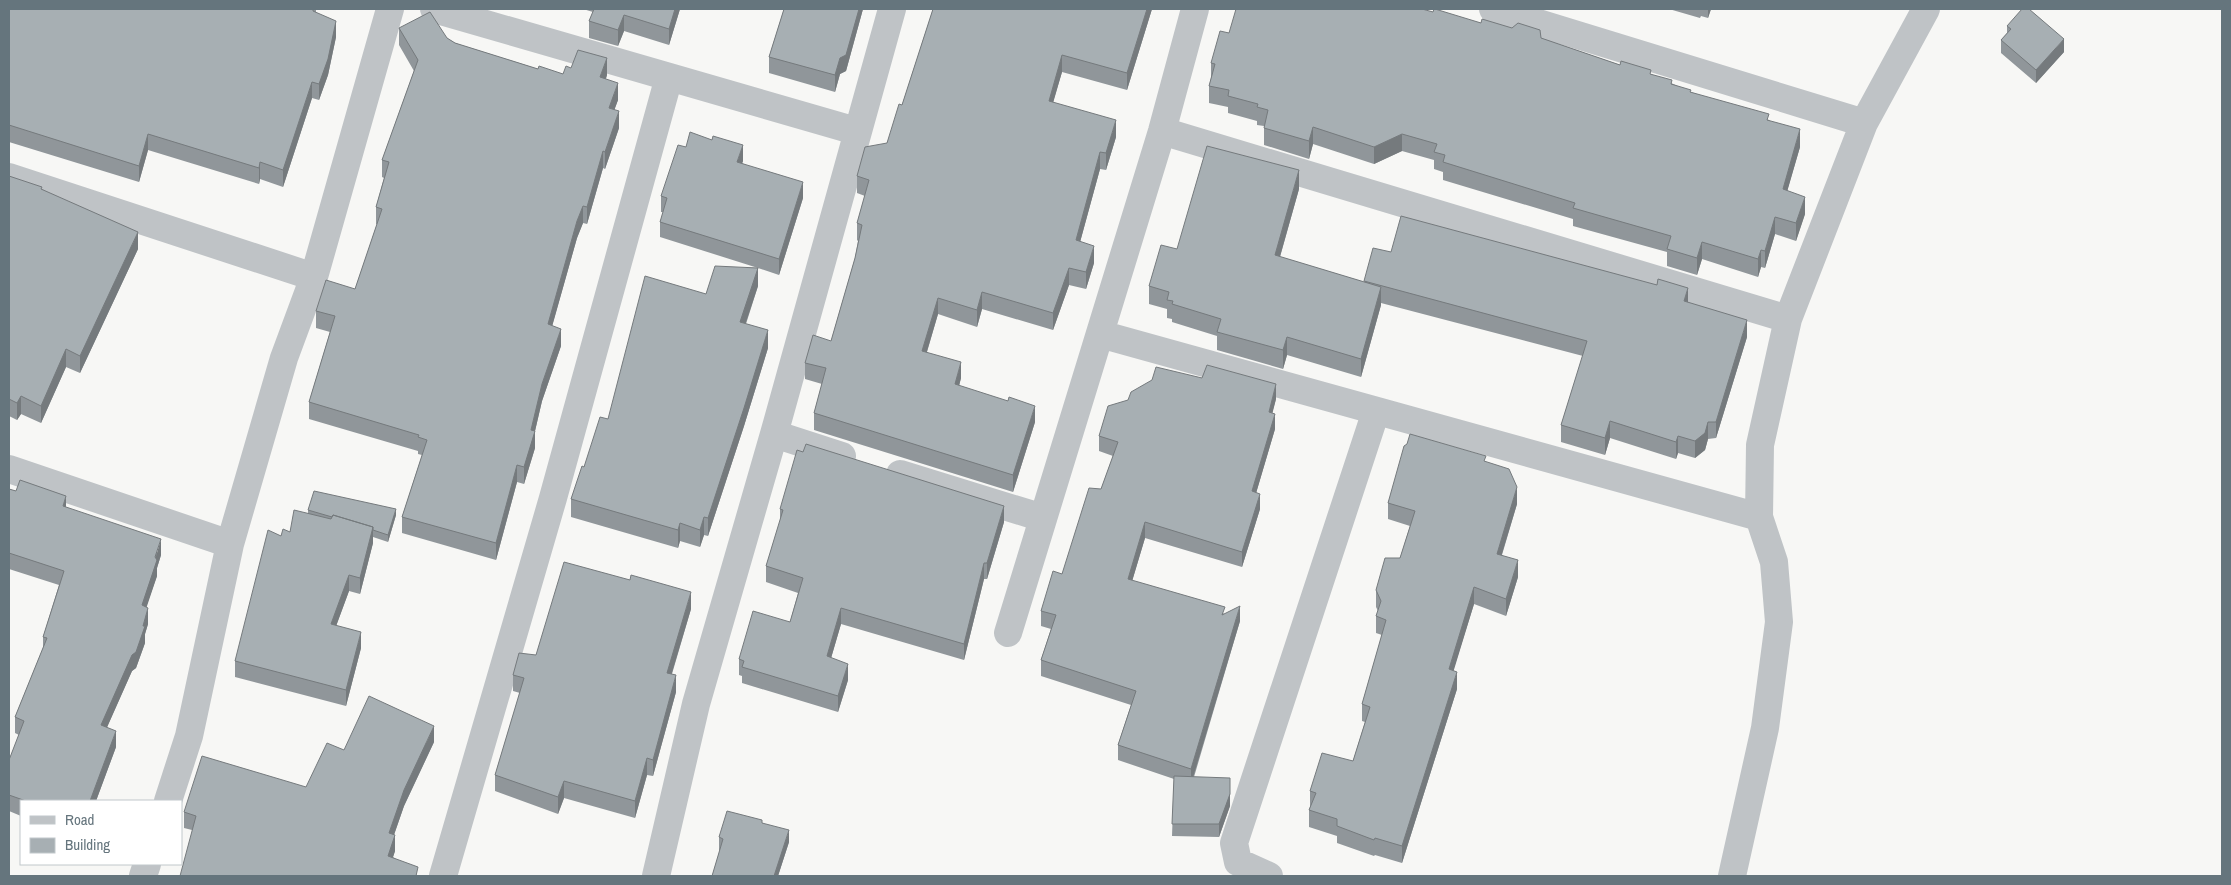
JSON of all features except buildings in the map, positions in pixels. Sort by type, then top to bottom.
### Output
[{"type":"street","points":[[168,800],[189,736],[230,544],[284,358],[314,277],[390,9]]},
{"type":"street","points":[[434,9],[856,131]]},
{"type":"street","points":[[656,876],[696,704],[774,434],[856,131],[892,9]]},
{"type":"street","points":[[1008,632],[1162,131],[1195,9]]},
{"type":"street","points":[[1493,9],[1864,123]]},
{"type":"street","points":[[1732,876],[1765,728],[1779,622],[1774,562],[1759,517],[1760,445],[1788,319],[1864,123],[1926,9]]},
{"type":"street","points":[[443,876],[553,498],[669,77]]},
{"type":"street","points":[[1162,131],[1788,319]]},
{"type":"street","points":[[9,177],[314,277]]},
{"type":"street","points":[[1100,334],[1759,517]]},
{"type":"street","points":[[1269,876],[1238,862],[1234,843],[1376,411]]},
{"type":"street","points":[[774,434],[1043,518]]},
{"type":"street","points":[[9,469],[230,544]]}]
